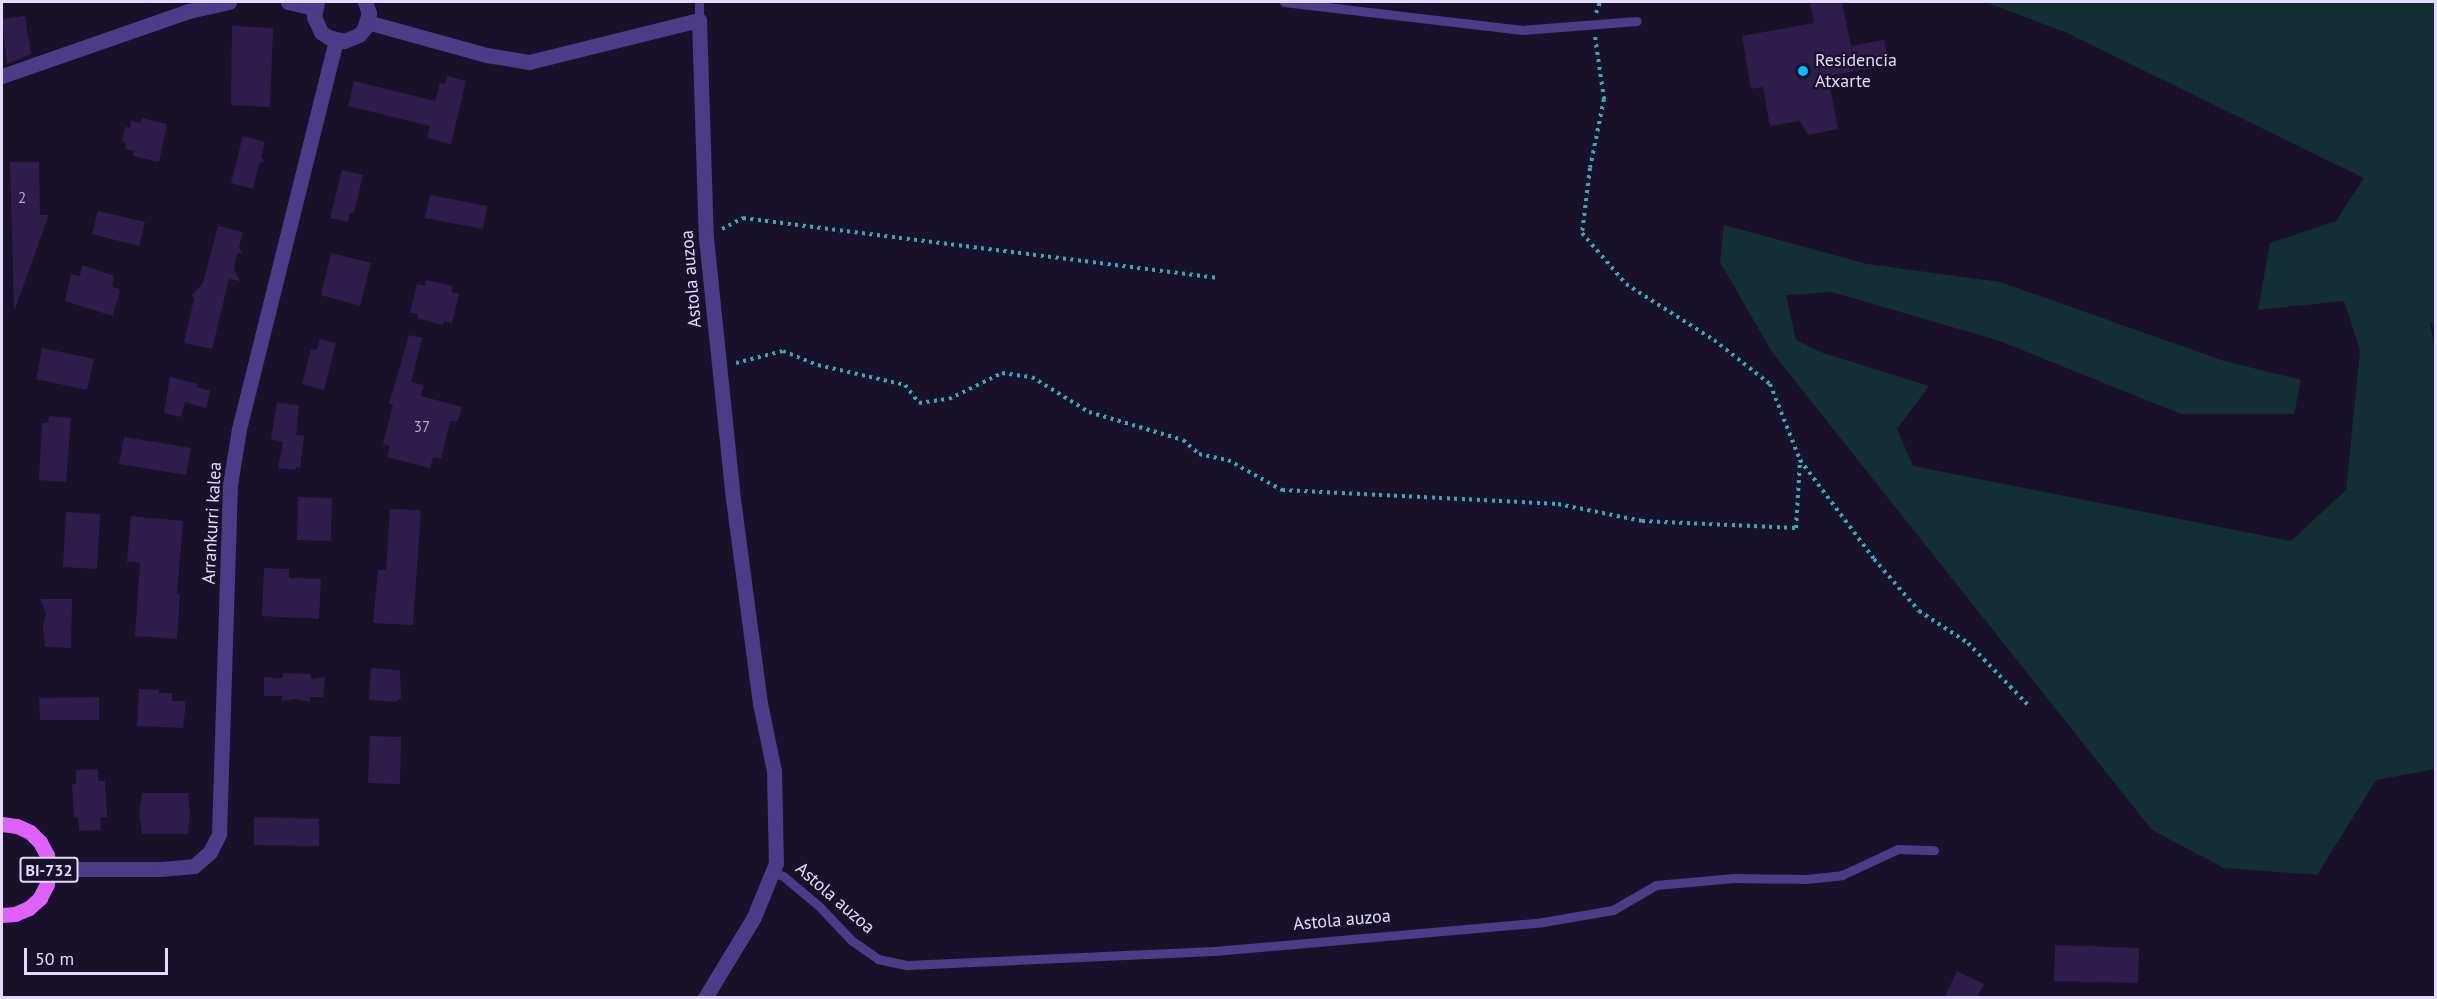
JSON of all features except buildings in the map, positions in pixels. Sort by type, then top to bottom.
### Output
[{"type":"main road","name":"BI-732","points":[[2,824],[17,826],[30,832],[44,849],[49,869],[47,884],[40,898],[29,908],[15,914],[2,915]]},
{"type":"street","points":[[2,76],[153,23],[229,2]]},
{"type":"street","points":[[288,2],[315,5],[316,25],[321,32],[336,40],[351,39],[358,35],[367,22],[365,2]]},
{"type":"street","points":[[367,22],[487,55],[529,62],[699,20]]},
{"type":"street","name":"Astola auzoa","points":[[699,20],[706,238],[760,703],[774,771],[776,863],[754,917],[705,998]]},
{"type":"street","name":"Arrankurri kalea","points":[[49,869],[160,870],[194,866],[210,852],[219,834],[230,484],[239,429],[336,40]]},
{"type":"lane","points":[[699,2],[699,20]]},
{"type":"lane","points":[[1284,2],[1522,30],[1637,21]]},
{"type":"lane","name":"Astola auzoa","points":[[772,872],[783,876],[819,906],[851,940],[878,959],[907,965],[1214,951],[1543,922],[1613,910],[1656,885],[1734,879],[1806,879],[1842,874],[1898,849],[1934,850]]},
{"type":"path","points":[[1593,24],[1604,99],[1590,168],[1582,234],[1626,284],[1714,340],[1770,384],[1800,460],[1874,559],[1919,611],[1968,643],[2028,705]]},
{"type":"path","points":[[706,238],[743,218],[1216,278]]},
{"type":"path","points":[[720,374],[739,361],[783,351],[818,365],[905,385],[919,403],[949,399],[1002,373],[1032,377],[1089,412],[1183,440],[1199,454],[1228,460],[1282,490],[1558,504],[1642,521],[1796,528],[1800,460]]},
{"type":"green space","points":[[1985,2],[2435,2],[2435,328],[2430,322],[2436,359],[2435,769],[2376,780],[2317,875],[2224,868],[2152,830],[1772,352],[1720,262],[1724,225],[1867,264],[2000,282],[2224,361],[2301,380],[2294,414],[2181,414],[2000,341],[1832,292],[1786,295],[1796,340],[1823,353],[1929,386],[1897,429],[1913,466],[2291,541],[2346,490],[2360,350],[2344,301],[2258,310],[2270,243],[2336,221],[2364,178],[2065,32]]},
{"type":"place","name":"Residencia Atxarte","points":[[1803,71]]}]
